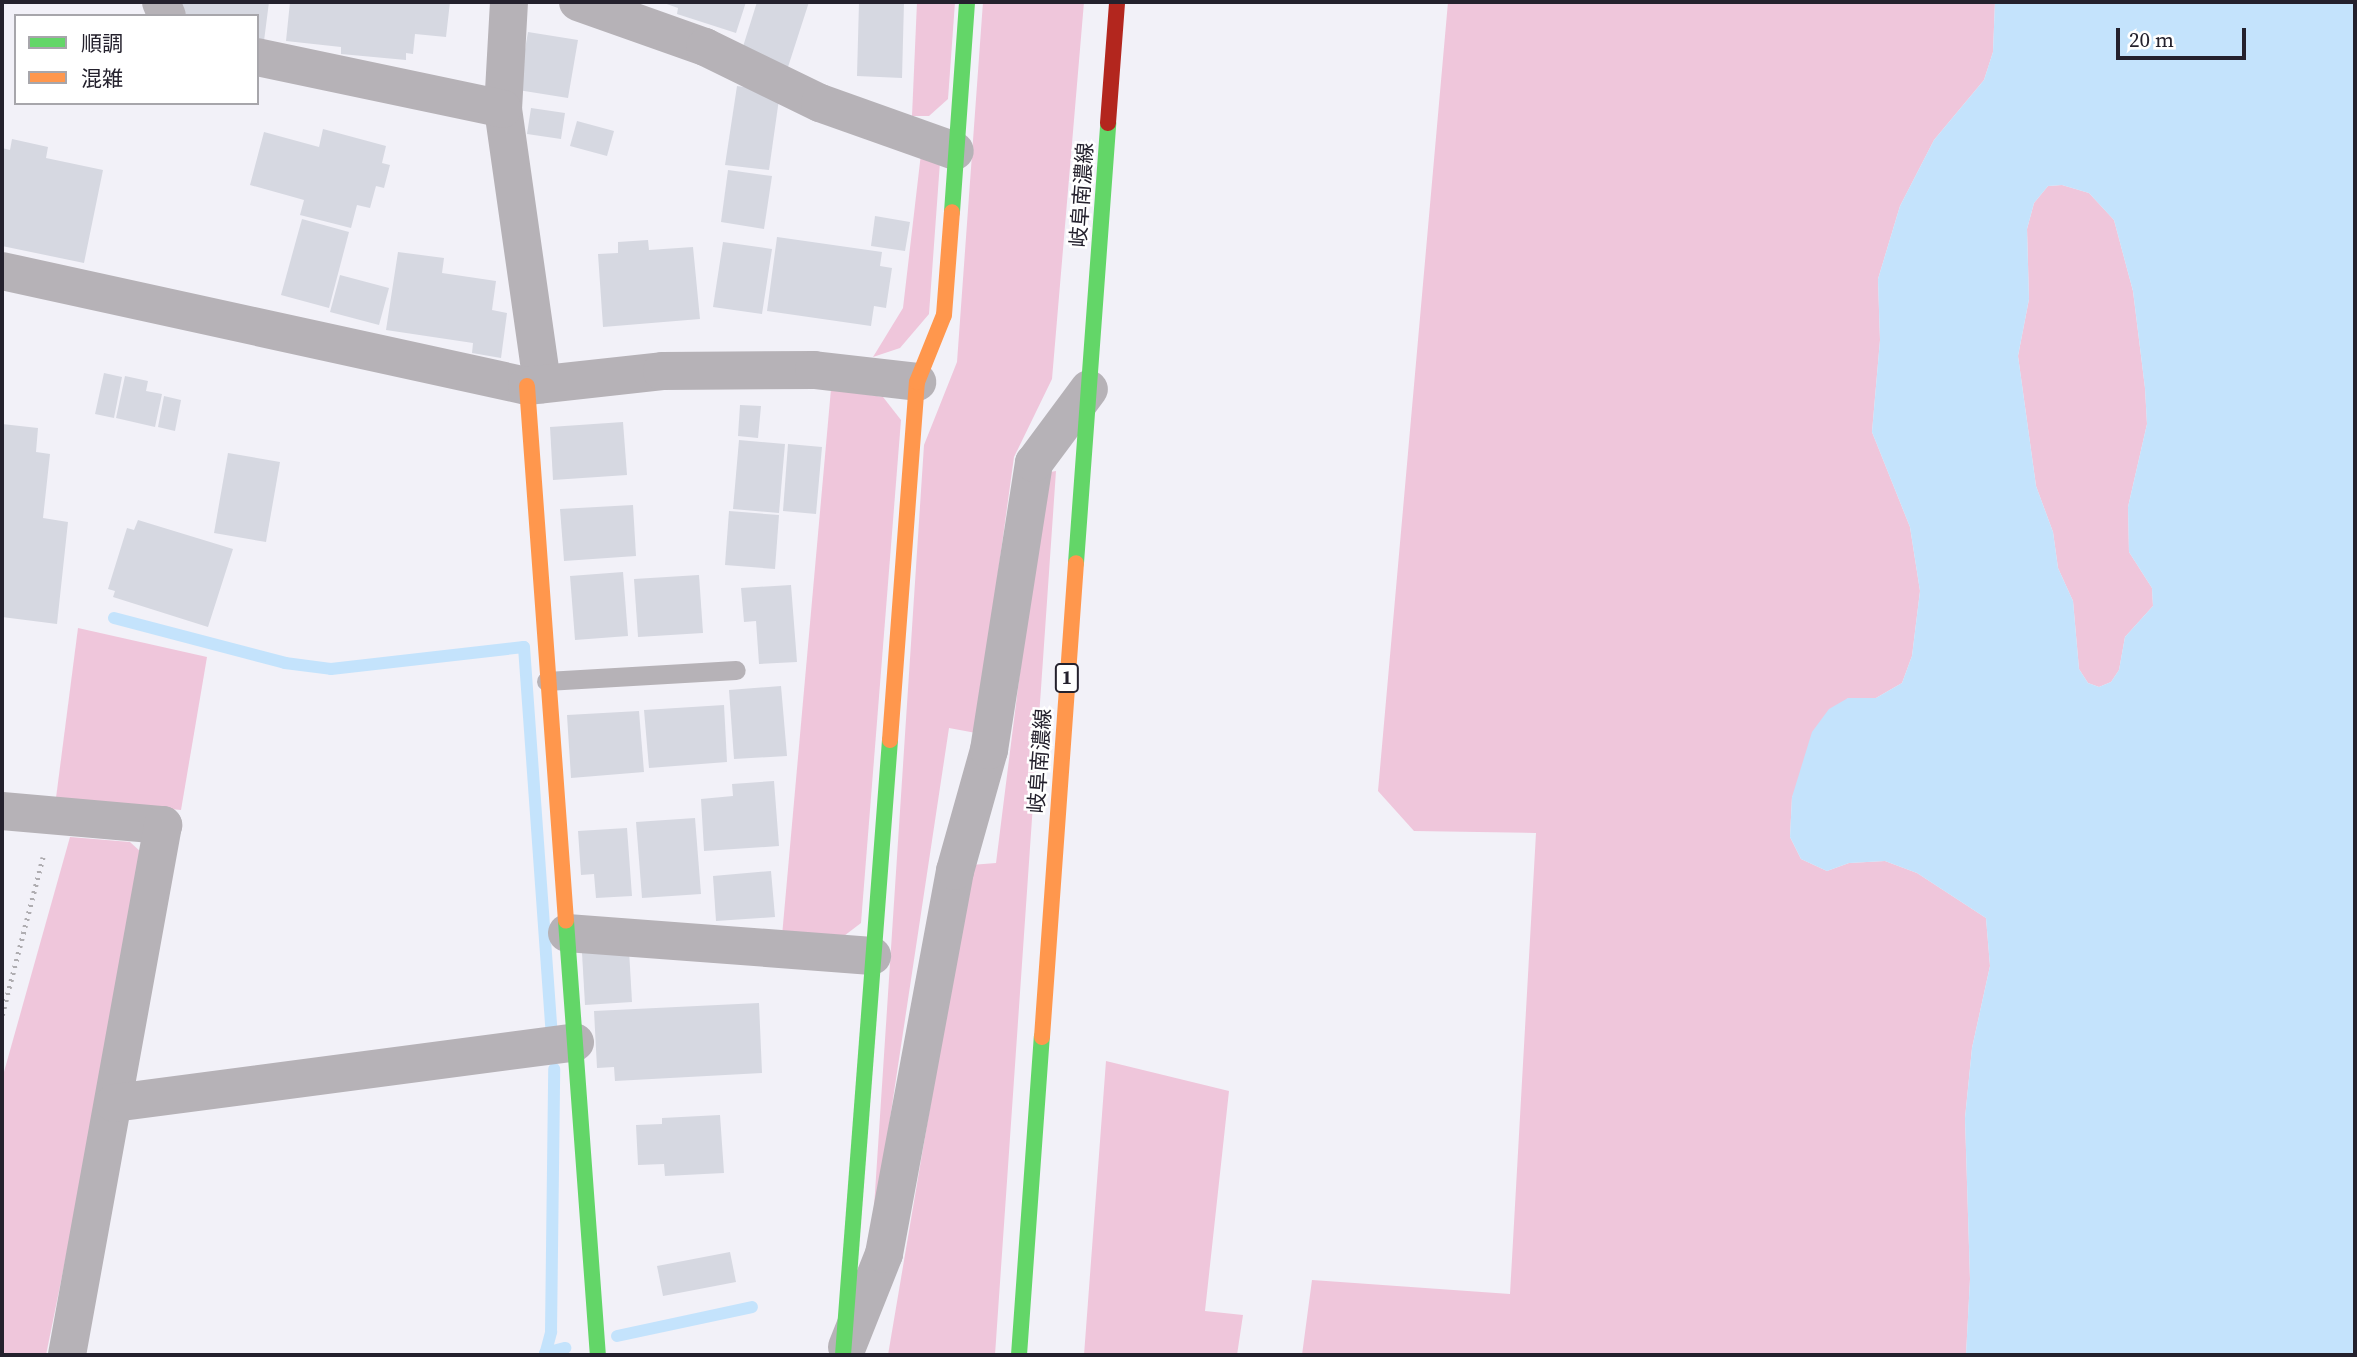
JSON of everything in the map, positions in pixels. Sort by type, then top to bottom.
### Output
[{"type":"street","points":[[509,2],[503,109],[535,385],[547,681],[598,1355]]},
{"type":"street","points":[[578,2],[705,47],[820,103],[955,151]]},
{"type":"street","points":[[843,1355],[917,382],[944,315],[967,2]]},
{"type":"street","name":"岐阜南濃線","points":[[1019,1355],[1117,2]]},
{"type":"street","points":[[259,57],[503,109]]},
{"type":"street","points":[[2,271],[535,385],[662,372],[786,370],[917,382]]},
{"type":"street","points":[[843,1355],[884,1254],[955,871],[989,750],[1034,463],[1089,389]]},
{"type":"street","points":[[2,811],[163,825],[67,1355]]},
{"type":"street","points":[[567,933],[872,956]]},
{"type":"street","points":[[114,1103],[575,1042]]},
{"type":"lane","points":[[547,681],[736,670]]},
{"type":"path","points":[[2,1015],[53,815]]},
{"type":"shaded area","points":[[917,2],[955,2],[948,99],[929,116],[912,116]]},
{"type":"shaded area","points":[[983,2],[1084,2],[1052,379],[1014,457],[976,733],[949,728],[872,1238],[924,445],[957,362]]},
{"type":"shaded area","points":[[1448,2],[1995,2],[1993,52],[1984,80],[1934,140],[1900,206],[1878,279],[1880,340],[1872,432],[1910,527],[1920,591],[1912,656],[1902,683],[1876,698],[1848,698],[1792,797],[1790,837],[1801,859],[1827,871],[1849,863],[1885,861],[1917,873],[1986,918],[1990,966],[1972,1048],[1965,1118],[1970,1279],[1966,1355],[1302,1355],[1312,1280],[1510,1294],[1536,833],[1414,831],[1378,791]]},
{"type":"shaded area","points":[[922,145],[940,162],[929,314],[900,348],[873,357],[903,308]]},
{"type":"shaded area","points":[[2062,185],[2089,193],[2114,220],[2133,291],[2145,388],[2147,424],[2128,507],[2129,552],[2152,588],[2153,606],[2125,637],[2119,670],[2111,682],[2099,687],[2088,683],[2079,669],[2073,601],[2058,568],[2053,532],[2036,486],[2018,356],[2029,299],[2027,229],[2034,203],[2048,186]]},
{"type":"shaded area","points":[[831,389],[883,397],[901,420],[861,923],[840,939],[782,936]]},
{"type":"shaded area","points":[[1056,471],[995,1355],[888,1355],[971,865],[996,863],[1045,473]]},
{"type":"shaded area","points":[[78,628],[207,657],[181,810],[56,798]]},
{"type":"shaded area","points":[[70,837],[130,842],[142,853],[145,868],[46,1355],[2,1355],[2,1079]]},
{"type":"shaded area","points":[[1106,1061],[1229,1091],[1205,1311],[1243,1315],[1237,1355],[1084,1355]]},
{"type":"water","points":[[1995,2],[2355,2],[2355,1355],[1966,1355],[1970,1279],[1965,1118],[1972,1048],[1990,966],[1986,918],[1917,873],[1885,861],[1849,863],[1827,871],[1801,859],[1790,837],[1792,797],[1812,732],[1829,709],[1848,698],[1876,698],[1902,683],[1912,656],[1920,591],[1910,527],[1872,432],[1880,340],[1878,279],[1900,206],[1934,140],[1984,80],[1993,52]],"holes":[[[2062,185],[2089,193],[2114,220],[2133,291],[2147,424],[2128,507],[2129,552],[2152,588],[2153,606],[2125,637],[2119,670],[2111,682],[2099,687],[2088,683],[2079,669],[2073,601],[2058,568],[2053,532],[2036,486],[2018,356],[2029,299],[2027,229],[2034,203],[2048,186]]]},
{"type":"building","points":[[181,2],[269,2],[264,41],[259,40],[259,14],[179,14]]},
{"type":"building","points":[[290,2],[450,2],[446,37],[415,34],[413,54],[406,53],[406,60],[341,54],[341,47],[286,41]]},
{"type":"building","points":[[661,2],[746,2],[736,33],[677,14],[678,8]]},
{"type":"building","points":[[757,2],[809,2],[788,67],[741,53]]},
{"type":"building","points":[[859,2],[904,2],[902,78],[857,76]]},
{"type":"building","points":[[528,32],[578,40],[568,98],[518,90]]},
{"type":"building","points":[[737,86],[780,92],[769,170],[725,165]]},
{"type":"building","points":[[531,108],[565,113],[561,139],[527,134]]},
{"type":"building","points":[[577,121],[614,131],[607,156],[570,146]]},
{"type":"building","points":[[323,129],[386,146],[382,163],[390,165],[384,188],[376,186],[370,208],[357,205],[351,228],[300,215],[304,200],[250,185],[264,132],[319,147]]},
{"type":"building","points":[[12,139],[48,147],[46,158],[103,170],[84,263],[2,246],[2,148],[10,150]]},
{"type":"building","points":[[728,170],[772,176],[764,229],[721,222]]},
{"type":"building","points":[[875,216],[910,222],[905,251],[871,246]]},
{"type":"building","points":[[302,219],[349,232],[329,308],[281,295]]},
{"type":"building","points":[[777,237],[882,252],[880,266],[892,268],[886,308],[874,306],[871,326],[767,311]]},
{"type":"building","points":[[648,240],[649,250],[693,247],[700,319],[603,327],[598,254],[618,253],[618,242]]},
{"type":"building","points":[[723,242],[772,249],[762,314],[713,307]]},
{"type":"building","points":[[398,252],[444,258],[442,273],[496,281],[492,310],[507,313],[501,358],[472,353],[473,343],[386,330]]},
{"type":"building","points":[[340,275],[389,288],[379,325],[330,312]]},
{"type":"building","points":[[104,373],[122,377],[114,418],[95,414]]},
{"type":"building","points":[[125,376],[148,381],[146,391],[162,394],[155,427],[116,418]]},
{"type":"building","points":[[164,396],[181,400],[175,431],[158,427]]},
{"type":"building","points":[[740,405],[761,406],[758,438],[738,436]]},
{"type":"building","points":[[623,422],[627,475],[553,480],[550,427]]},
{"type":"building","points":[[2,424],[38,428],[36,452],[50,454],[43,518],[68,522],[57,624],[2,617]]},
{"type":"building","points":[[739,440],[785,444],[779,513],[733,509]]},
{"type":"building","points":[[788,444],[822,447],[816,514],[783,511]]},
{"type":"building","points":[[228,453],[280,462],[266,542],[214,533]]},
{"type":"building","points":[[633,505],[636,556],[564,561],[560,509]]},
{"type":"building","points":[[729,511],[779,515],[775,569],[725,565]]},
{"type":"building","points":[[138,520],[233,549],[208,627],[113,597],[115,591],[108,589],[127,528],[134,530]]},
{"type":"building","points":[[623,572],[628,636],[575,640],[570,576]]},
{"type":"building","points":[[699,575],[703,633],[638,637],[634,579]]},
{"type":"building","points":[[791,585],[797,662],[759,664],[756,621],[744,622],[741,588]]},
{"type":"building","points":[[781,686],[787,756],[734,759],[729,690]]},
{"type":"building","points":[[724,705],[727,762],[649,768],[644,710]]},
{"type":"building","points":[[639,711],[644,772],[571,778],[567,715]]},
{"type":"building","points":[[774,781],[779,846],[704,851],[701,799],[733,796],[732,784]]},
{"type":"building","points":[[695,818],[701,894],[642,898],[636,822]]},
{"type":"building","points":[[627,828],[632,896],[596,898],[594,874],[581,875],[578,831]]},
{"type":"building","points":[[771,871],[775,917],[716,921],[713,876]]},
{"type":"building","points":[[629,950],[632,1002],[585,1005],[582,953]]},
{"type":"building","points":[[759,1003],[762,1073],[615,1081],[614,1067],[597,1068],[594,1011]]},
{"type":"building","points":[[720,1115],[724,1173],[665,1176],[664,1164],[638,1165],[636,1125],[662,1124],[662,1118]]},
{"type":"building","points":[[730,1252],[736,1282],[663,1296],[657,1266]]},
{"type":"waterway","points":[[114,618],[285,663],[331,669],[524,647],[551,1026]]},
{"type":"waterway","points":[[545,1355],[551,1332],[554,1069]]},
{"type":"waterway","points":[[617,1336],[752,1307]]},
{"type":"waterway","points":[[545,1353],[565,1348]]},
{"type":"traffic: fast","points":[[952,212],[967,2]]},
{"type":"traffic: fast","points":[[1076,563],[1108,123]]},
{"type":"traffic: fast","points":[[843,1355],[890,740]]},
{"type":"traffic: fast","points":[[566,921],[598,1355]]},
{"type":"traffic: fast","points":[[1019,1355],[1042,1037]]},
{"type":"traffic: slow","points":[[890,740],[917,382],[944,315],[952,212]]},
{"type":"traffic: slow","points":[[527,386],[566,921]]},
{"type":"traffic: slow","points":[[1042,1037],[1076,563]]},
{"type":"traffic: jam","points":[[1108,123],[1117,2]]}]
